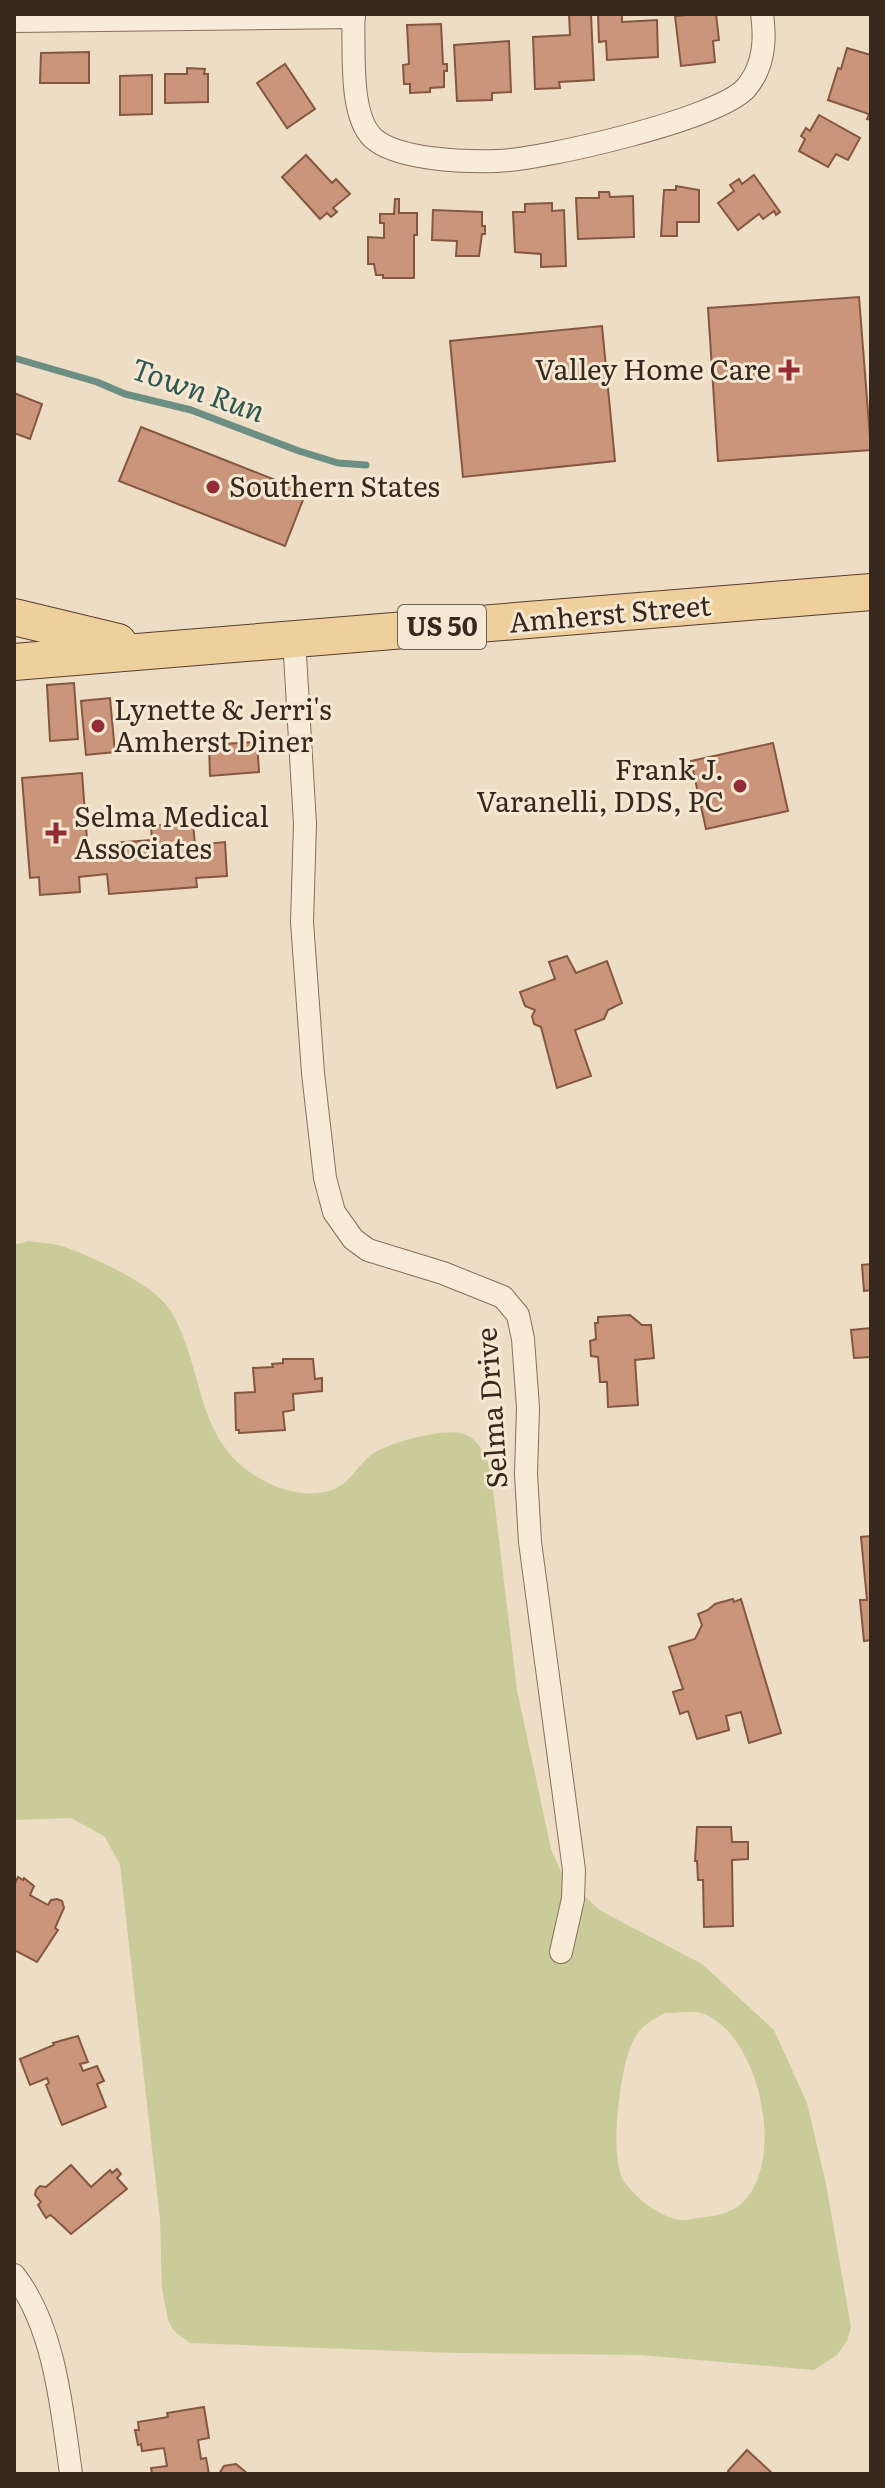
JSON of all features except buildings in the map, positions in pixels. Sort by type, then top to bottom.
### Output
[{"type":"main road","name":"Amherst Street","points":[[14,662],[871,592]]},
{"type":"main road","name":"US 50","points":[[14,617],[151,649]]},
{"type":"street","points":[[14,21],[112,16],[354,15],[357,106],[363,125],[373,138],[387,147],[422,156],[499,161],[589,146],[660,127],[730,103],[757,73],[765,34],[762,14]]},
{"type":"street","name":"Selma Drive","points":[[294,638],[305,824],[302,922],[313,1073],[325,1178],[334,1212],[353,1239],[368,1250],[443,1273],[503,1297],[518,1315],[523,1339],[530,1542],[574,1870],[573,1899],[561,1952]]},
{"type":"street","points":[[14,2275],[38,2314],[49,2346],[71,2474]]},
{"type":"green space","points":[[29,1241],[65,1247],[124,1274],[153,1292],[172,1313],[183,1337],[213,1428],[225,1448],[242,1466],[266,1482],[302,1493],[333,1490],[379,1450],[430,1434],[464,1434],[480,1447],[490,1465],[517,1690],[551,1849],[561,1872],[599,1910],[702,1964],[774,2030],[807,2103],[826,2184],[851,2327],[847,2341],[837,2355],[814,2370],[641,2355],[454,2353],[190,2343],[174,2331],[168,2320],[162,2289],[160,2220],[120,1864],[104,1836],[71,1818],[14,1820],[14,1245]],"holes":[[[665,2013],[701,2013],[722,2025],[739,2045],[752,2071],[764,2130],[763,2159],[756,2184],[742,2203],[721,2214],[683,2220],[671,2218],[636,2195],[620,2172],[617,2156],[618,2116],[627,2058],[640,2030]]]},
{"type":"waterway","name":"Town Run","points":[[14,358],[97,382],[125,394],[191,410],[338,463],[366,465]]},
{"type":"place","name":"Valley Home Care","points":[[789,370]]},
{"type":"place","name":"Southern States","points":[[213,487]]},
{"type":"place","name":"Lynette & Jerri's Amherst Diner","points":[[98,726]]},
{"type":"place","name":"Frank J. Varanelli, DDS, PC","points":[[740,786]]},
{"type":"place","name":"Selma Medical Associates","points":[[56,833]]}]
